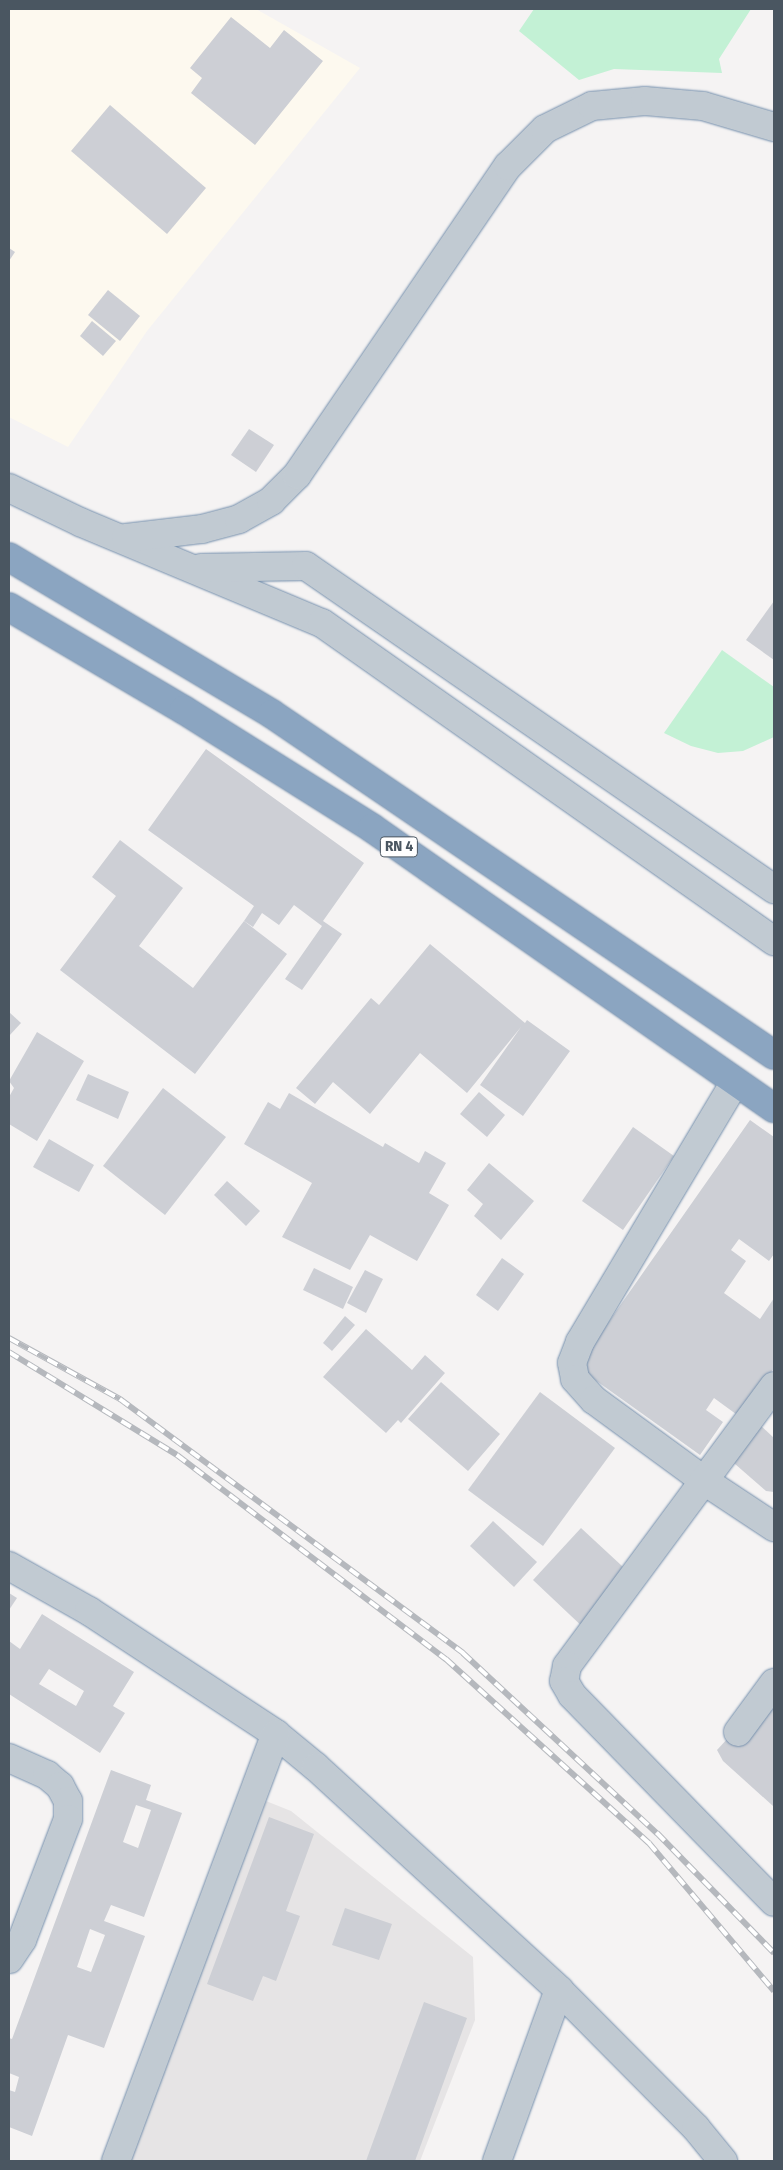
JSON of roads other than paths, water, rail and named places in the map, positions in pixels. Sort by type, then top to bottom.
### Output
[{"type":"highway","name":"RN 4","points":[[9,557],[272,714],[774,1055]]},
{"type":"highway","name":"RN 4","points":[[9,607],[372,828],[774,1108]]},
{"type":"street","points":[[120,538],[171,535],[239,520],[271,501],[297,476],[508,166],[545,128],[592,106],[645,101],[703,106],[774,127]]},
{"type":"street","points":[[9,488],[120,538],[322,622],[774,941]]},
{"type":"street","points":[[192,568],[306,566],[774,889]]},
{"type":"street","points":[[735,1082],[580,1342],[572,1364],[575,1379],[594,1400],[706,1482],[774,1527]]},
{"type":"street","points":[[774,1386],[706,1482],[567,1666],[564,1681],[572,1695],[774,1902]]},
{"type":"street","points":[[9,1566],[89,1611],[276,1734],[316,1767],[559,1990],[696,2128],[723,2161]]},
{"type":"street","points":[[738,1732],[774,1683]]},
{"type":"street","points":[[116,2161],[276,1734]]},
{"type":"street","points":[[9,1758],[47,1775],[60,1786],[68,1801],[68,1819],[22,1940],[9,1959]]},
{"type":"street","points":[[497,2161],[559,1990]]},
{"type":"railway","points":[[9,1338],[120,1399],[463,1653],[657,1833],[774,1953]]},
{"type":"railway","points":[[9,1352],[177,1455],[446,1659],[649,1843],[774,1991]]}]
